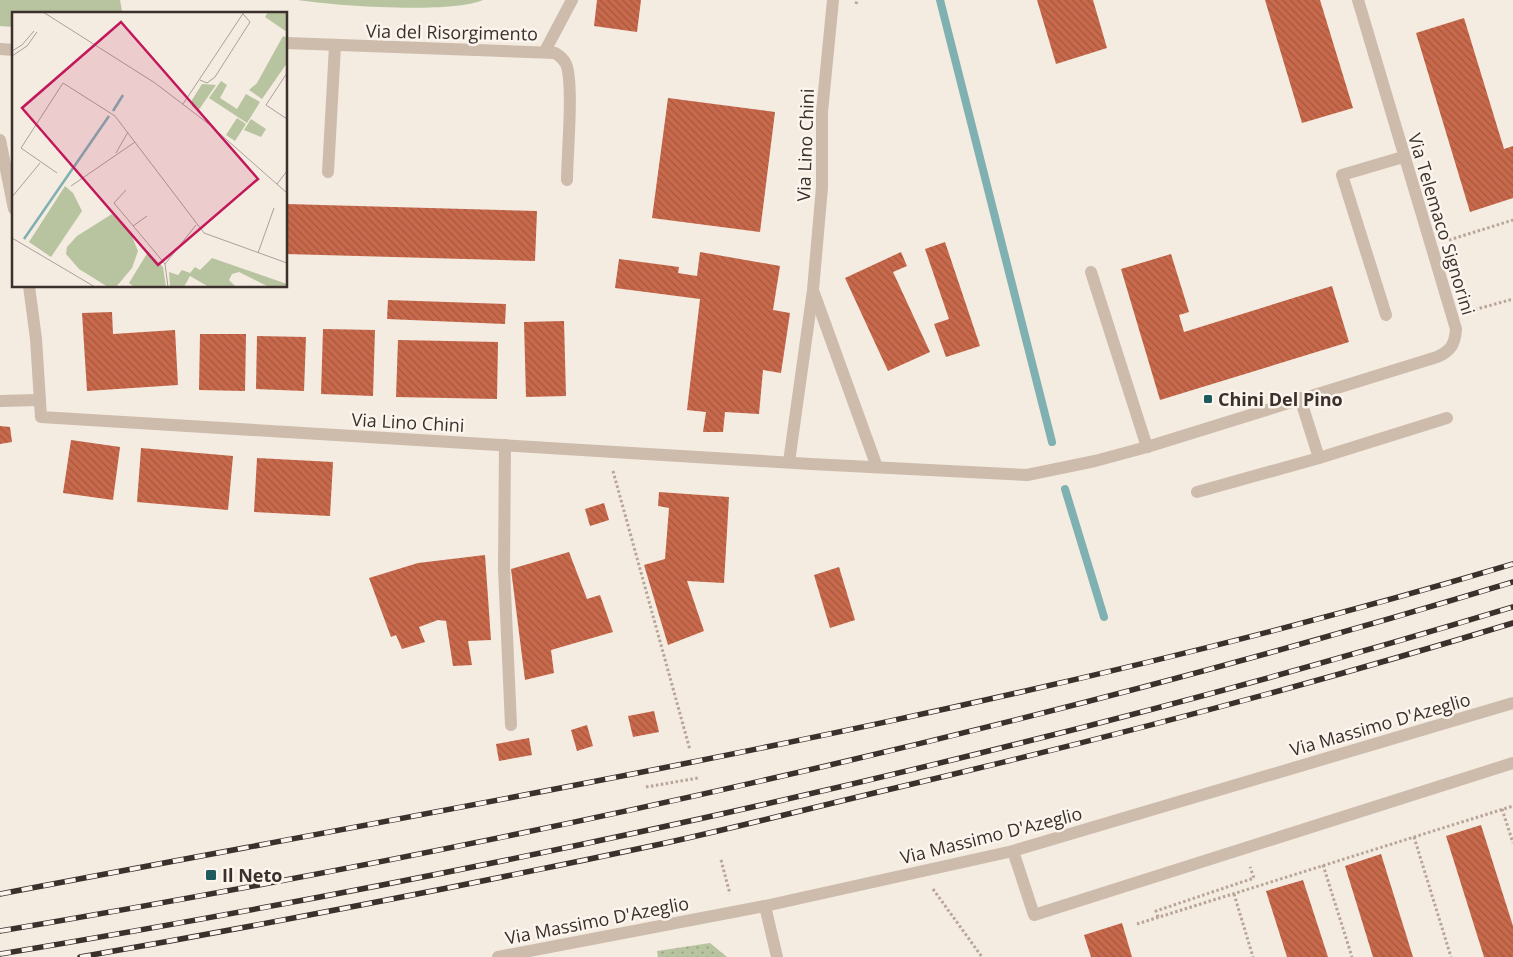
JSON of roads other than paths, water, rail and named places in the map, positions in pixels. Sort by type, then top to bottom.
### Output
[{"type":"street","points":[[545,51],[572,0]]},
{"type":"street","name":"Via Lino Chini","points":[[789,462],[813,290],[822,187],[822,112],[833,0]]},
{"type":"street","name":"Via Telemaco Signorini","points":[[877,467],[1027,474],[1095,461],[1147,447],[1445,354],[1452,347],[1456,329],[1403,157],[1358,0]]},
{"type":"street","name":"Via del Risorgimento","points":[[288,43],[545,51],[562,58],[568,72],[567,180]]},
{"type":"street","points":[[328,172],[335,46]]},
{"type":"street","points":[[0,140],[12,199]]},
{"type":"street","points":[[1386,315],[1342,175],[1403,157]]},
{"type":"street","points":[[1091,272],[1147,447]]},
{"type":"street","points":[[0,401],[39,400],[35,330],[29,288]]},
{"type":"street","name":"Via Lino Chini","points":[[39,400],[41,417],[877,467],[813,290]]},
{"type":"street","points":[[1300,398],[1319,458]]},
{"type":"street","points":[[1197,492],[1319,458],[1447,418]]},
{"type":"street","points":[[505,445],[504,569],[511,725]]},
{"type":"street","name":"Via Massimo D'Azeglio","points":[[498,957],[765,906],[1013,851],[1513,703]]},
{"type":"street","points":[[1013,851],[1034,915],[1513,763]]},
{"type":"street","points":[[765,906],[777,957]]},
{"type":"waterway","points":[[940,0],[1052,442]]},
{"type":"waterway","points":[[1065,489],[1104,617]]},
{"type":"railway","points":[[0,894],[571,786],[950,708],[1139,664],[1327,617],[1513,564]]},
{"type":"railway","points":[[0,931],[191,898],[382,861],[572,823],[762,781],[951,736],[1139,688],[1326,637],[1513,582]]},
{"type":"railway","points":[[0,954],[382,885],[762,805],[1139,713],[1513,607]]},
{"type":"railway","points":[[80,957],[371,903],[661,844],[1126,732],[1359,669],[1513,623]]},
{"type":"place","name":"Chini Del Pino","points":[[1208,399]]},
{"type":"place","name":"Il Neto","points":[[211,875]]}]
